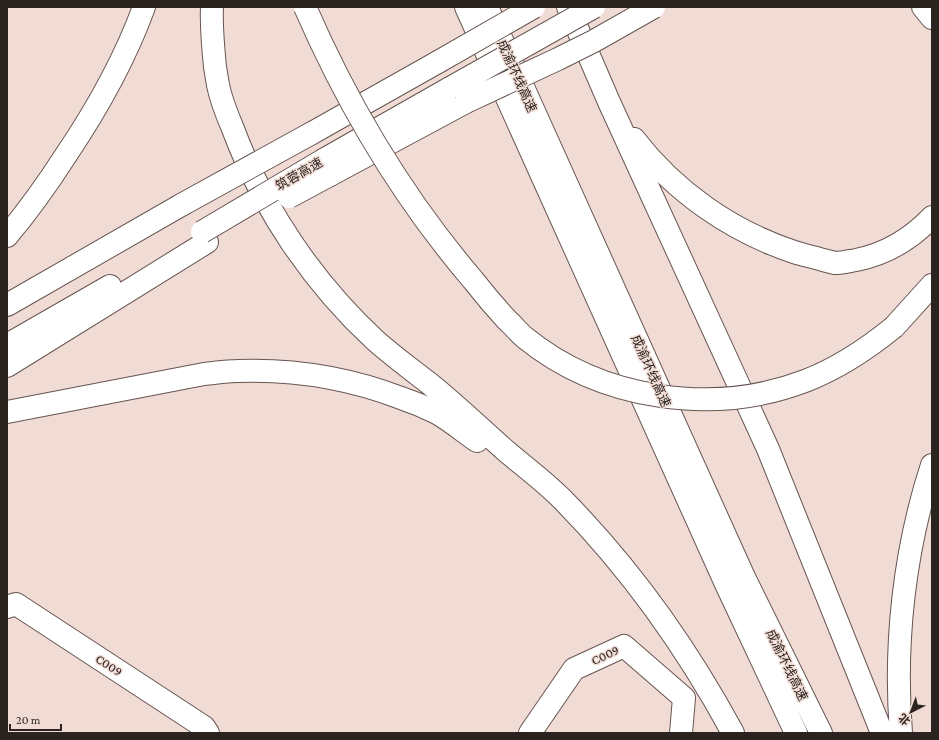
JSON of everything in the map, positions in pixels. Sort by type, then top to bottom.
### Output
[{"type":"main road","points":[[7,236],[39,195],[82,130],[124,55],[144,7]]},
{"type":"main road","points":[[212,7],[214,52],[218,85],[228,116],[239,146],[262,193],[285,232],[305,261],[332,294],[376,340],[431,385],[560,498],[601,542],[648,599],[674,635],[721,710],[733,733]]},
{"type":"main road","points":[[305,7],[319,40],[367,132],[423,218],[459,264],[523,336],[559,361],[599,380],[650,394],[702,400],[728,399],[780,389],[829,371],[874,344],[894,327],[932,285]]},
{"type":"main road","name":"成渝环线高速","points":[[466,7],[722,576],[796,733]]},
{"type":"main road","name":"成渝环线高速","points":[[486,7],[743,575],[821,733]]},
{"type":"main road","points":[[7,306],[183,204],[312,133],[534,7]]},
{"type":"main road","points":[[568,7],[609,102],[768,449],[882,733]]},
{"type":"main road","name":"筑蓉高速","points":[[7,345],[328,167],[450,88],[594,7]]},
{"type":"main road","points":[[328,167],[558,59],[594,41],[654,7]]},
{"type":"main road","points":[[923,7],[932,18]]},
{"type":"main road","points":[[609,102],[640,147],[679,187],[725,220],[751,234],[806,256],[835,263],[866,258],[896,246],[923,227],[932,217]]},
{"type":"main road","points":[[7,366],[204,237]]},
{"type":"main road","points":[[7,412],[204,374],[236,371],[269,371],[334,378],[390,394],[437,414],[560,498]]},
{"type":"main road","points":[[900,733],[899,666],[901,622],[912,546],[918,516],[932,465]]},
{"type":"main road","name":"C009","points":[[7,607],[16,604],[204,727],[208,733]]},
{"type":"main road","name":"C009","points":[[530,733],[574,670],[624,646],[684,698],[681,733]]}]
